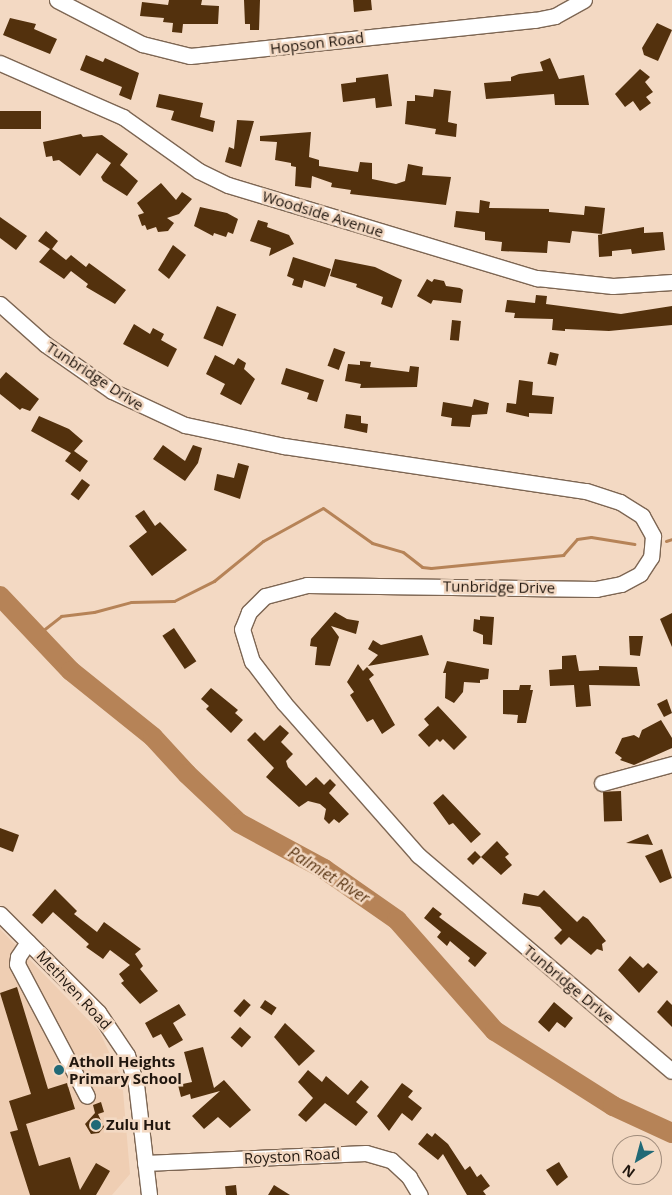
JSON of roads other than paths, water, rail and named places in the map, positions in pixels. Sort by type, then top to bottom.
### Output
[{"type":"street","name":"Hopson Road","points":[[57,0],[142,44],[190,56],[536,20],[562,13],[584,0]]},
{"type":"street","name":"Woodside Avenue","points":[[0,63],[123,117],[199,171],[236,187],[537,278],[613,286],[672,282]]},
{"type":"street","name":"Tunbridge Drive","points":[[0,304],[45,344],[112,391],[186,425],[284,446],[586,491],[620,502],[642,516],[653,536],[651,557],[640,574],[621,584],[596,589],[298,586],[265,596],[249,612],[242,629],[252,660],[284,703],[418,855],[442,878],[672,1071]]},
{"type":"street","points":[[602,783],[672,764]]},
{"type":"street","name":"Methven Road","points":[[0,914],[104,1019],[127,1055],[136,1084],[148,1195]]},
{"type":"street","points":[[28,942],[18,957],[18,964],[87,1096]]},
{"type":"street","name":"Royston Road","points":[[145,1163],[366,1153],[390,1160],[409,1178],[420,1195]]},
{"type":"waterway","points":[[37,635],[61,616],[94,612],[131,602],[174,601],[214,581],[263,541],[323,508],[372,543],[403,552],[422,567],[431,568],[563,555],[577,539],[591,537],[634,544]]},
{"type":"waterway","points":[[666,541],[672,539]]},
{"type":"waterway","name":"Palmiet River","points":[[0,596],[71,671],[153,737],[187,774],[239,823],[324,869],[397,920],[495,1031],[613,1106],[672,1133]]},
{"type":"place","name":"Atholl Heights Primary School","points":[[59,1070]]},
{"type":"place","name":"Zulu Hut","points":[[96,1125]]}]
